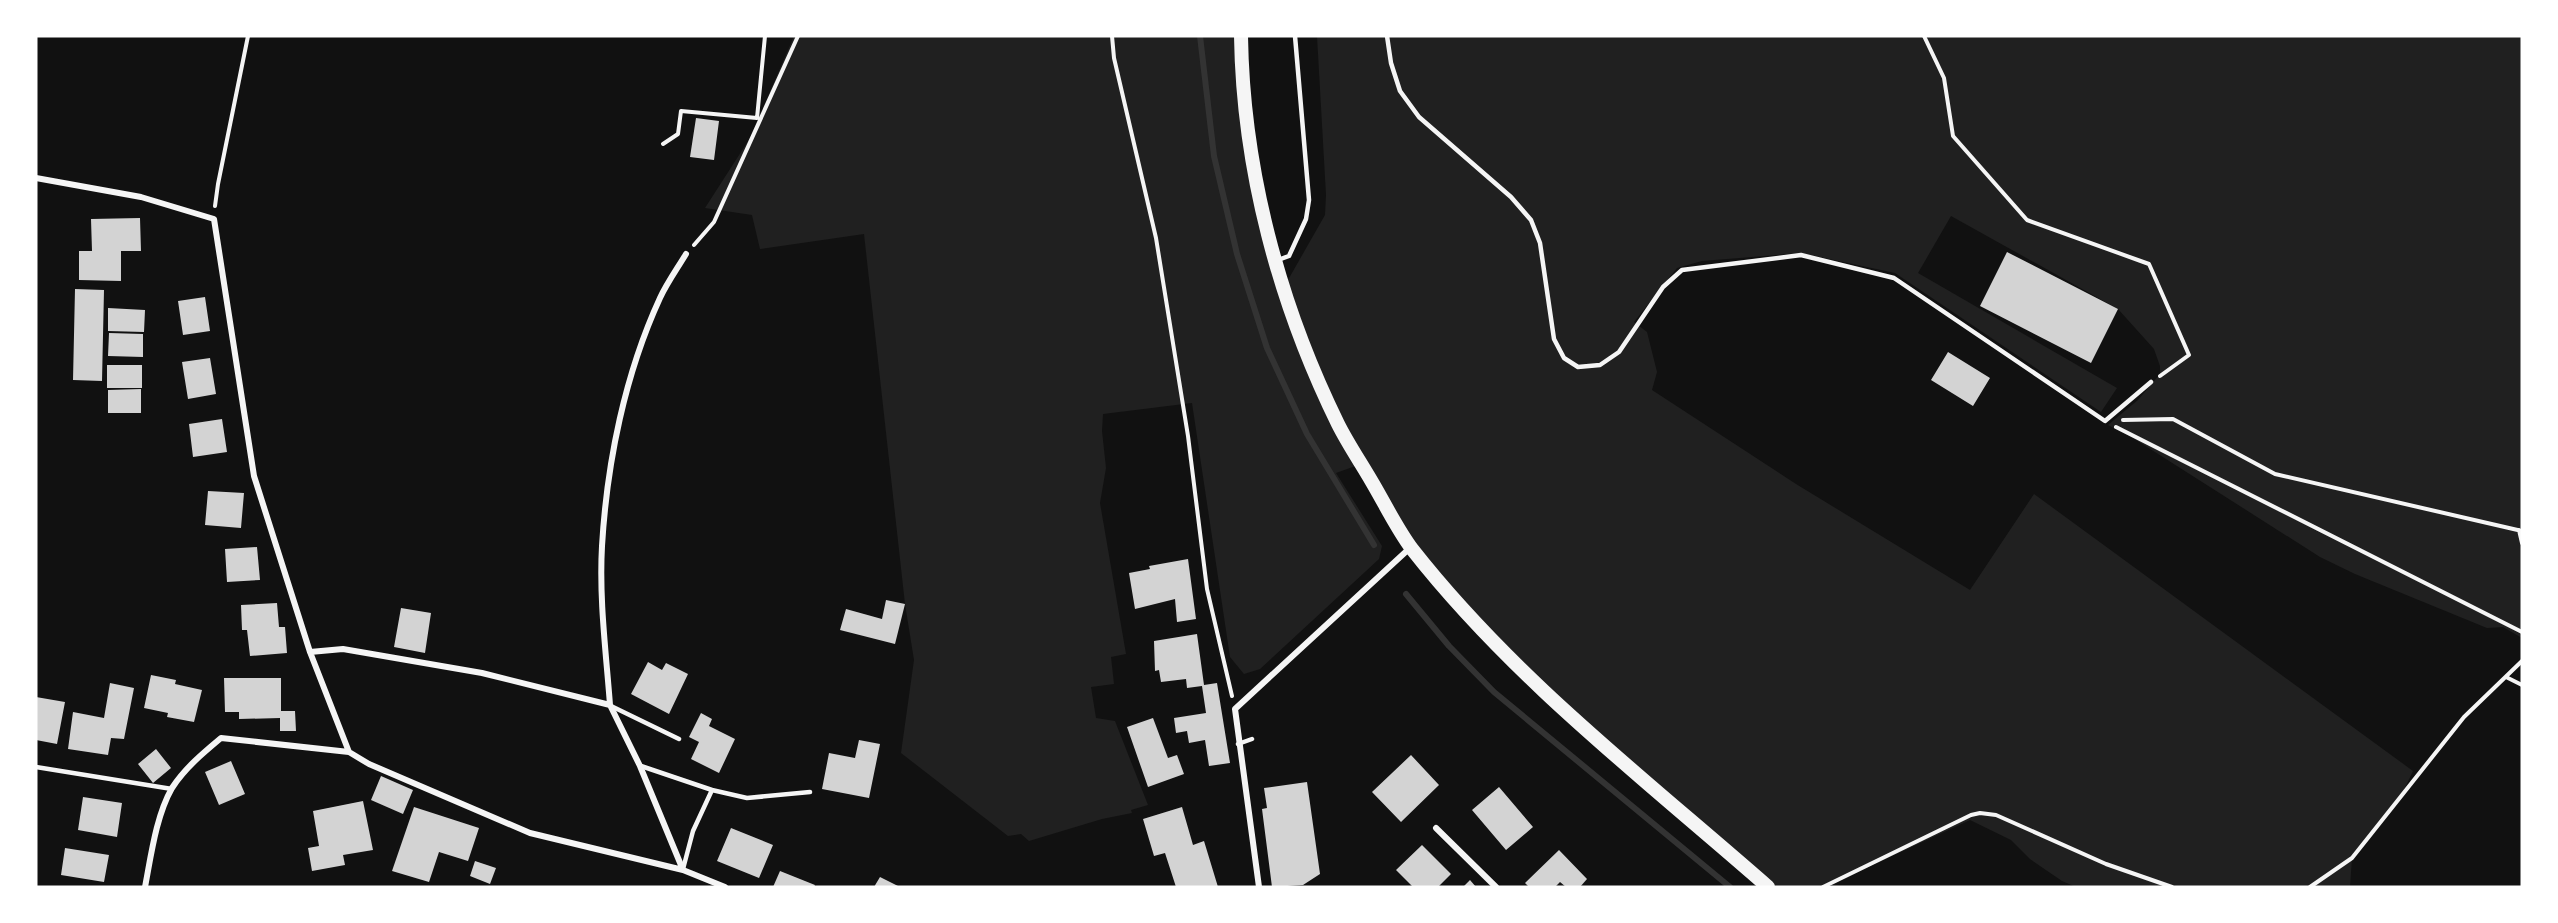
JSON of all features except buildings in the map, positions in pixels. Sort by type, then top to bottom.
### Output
[{"type":"main road","points":[[1241,36],[1248,123],[1258,191],[1276,261],[1307,356],[1338,425],[1411,547],[1475,622],[1595,740],[1768,887]]},
{"type":"street","points":[[36,178],[141,197],[214,219],[254,476],[310,652],[349,752]]},
{"type":"street","points":[[682,870],[640,766],[610,705],[602,608],[602,546],[609,474],[632,368],[661,297],[686,254]]},
{"type":"street","points":[[1259,887],[1235,709],[1411,547]]},
{"type":"street","points":[[310,652],[343,649],[471,671],[610,705]]},
{"type":"street","points":[[145,887],[156,831],[172,789],[192,762],[220,738],[349,752],[369,764],[530,833],[682,870],[725,887]]},
{"type":"street","points":[[1436,828],[1496,887]]},
{"type":"lane","points":[[1276,261],[1289,256],[1306,219],[1309,200],[1295,36]]},
{"type":"lane","points":[[1387,36],[1391,63],[1400,91],[1419,117],[1511,197],[1531,220],[1540,243],[1554,339],[1564,358],[1578,367],[1600,365],[1619,352],[1663,287],[1682,270],[1801,255],[1894,278],[2104,421],[2151,382]]},
{"type":"lane","points":[[610,705],[679,739]]},
{"type":"lane","points":[[1238,744],[1252,739]]},
{"type":"lane","points":[[640,766],[712,790],[747,798],[810,792]]},
{"type":"lane","points":[[36,767],[172,789]]},
{"type":"lane","points":[[682,870],[693,831],[712,790]]},
{"type":"path","points":[[214,219],[218,184],[248,36]]},
{"type":"path","points":[[663,144],[678,134],[681,111],[757,118],[765,36]]},
{"type":"path","points":[[686,254],[714,222],[798,36]]},
{"type":"path","points":[[1112,36],[1114,58],[1156,238],[1188,436],[1207,589],[1235,709]]},
{"type":"path","points":[[1924,36],[1944,78],[1953,136],[2027,220],[2149,264],[2189,355],[2151,382]]},
{"type":"path","points":[[2104,421],[2173,418],[2275,474],[2521,530],[2522,543]]},
{"type":"path","points":[[2104,421],[2522,632]]},
{"type":"path","points":[[2310,887],[2352,858],[2464,717],[2522,661]]},
{"type":"path","points":[[2506,677],[2522,685]]},
{"type":"path","points":[[1823,887],[1971,815],[1980,813],[1996,815],[2106,864],[2172,887]]},
{"type":"shaded area","points":[[794,36],[1240,36],[1247,123],[1284,287],[1325,215],[1326,195],[1317,36],[2522,36],[2522,638],[2503,627],[2487,628],[2355,574],[2320,557],[2133,438],[2108,425],[2138,400],[2160,374],[2160,366],[2154,349],[2118,309],[1951,216],[1918,273],[2117,388],[2101,412],[1895,273],[1801,253],[1702,261],[1677,268],[1634,322],[1647,332],[1657,372],[1652,390],[1796,484],[1970,590],[2034,494],[2413,771],[2401,796],[2352,858],[2350,887],[2076,887],[2062,881],[2030,859],[2011,840],[1970,820],[1825,887],[1768,887],[1595,739],[1441,584],[1361,464],[1336,473],[1382,546],[1379,559],[1260,669],[1244,674],[1230,657],[1192,403],[1103,414],[1102,431],[1106,468],[1100,503],[1126,654],[1111,657],[1114,684],[1091,687],[1096,718],[1115,721],[1148,805],[1131,810],[1132,813],[1102,819],[1029,841],[1021,834],[1008,836],[901,753],[914,660],[905,604],[864,234],[760,249],[752,215],[705,208],[750,138]]},
{"type":"waterway","points":[[1200,36],[1214,156],[1237,254],[1267,348],[1307,434],[1374,545]]},
{"type":"waterway","points":[[1406,594],[1449,646],[1494,692],[1730,887]]}]
